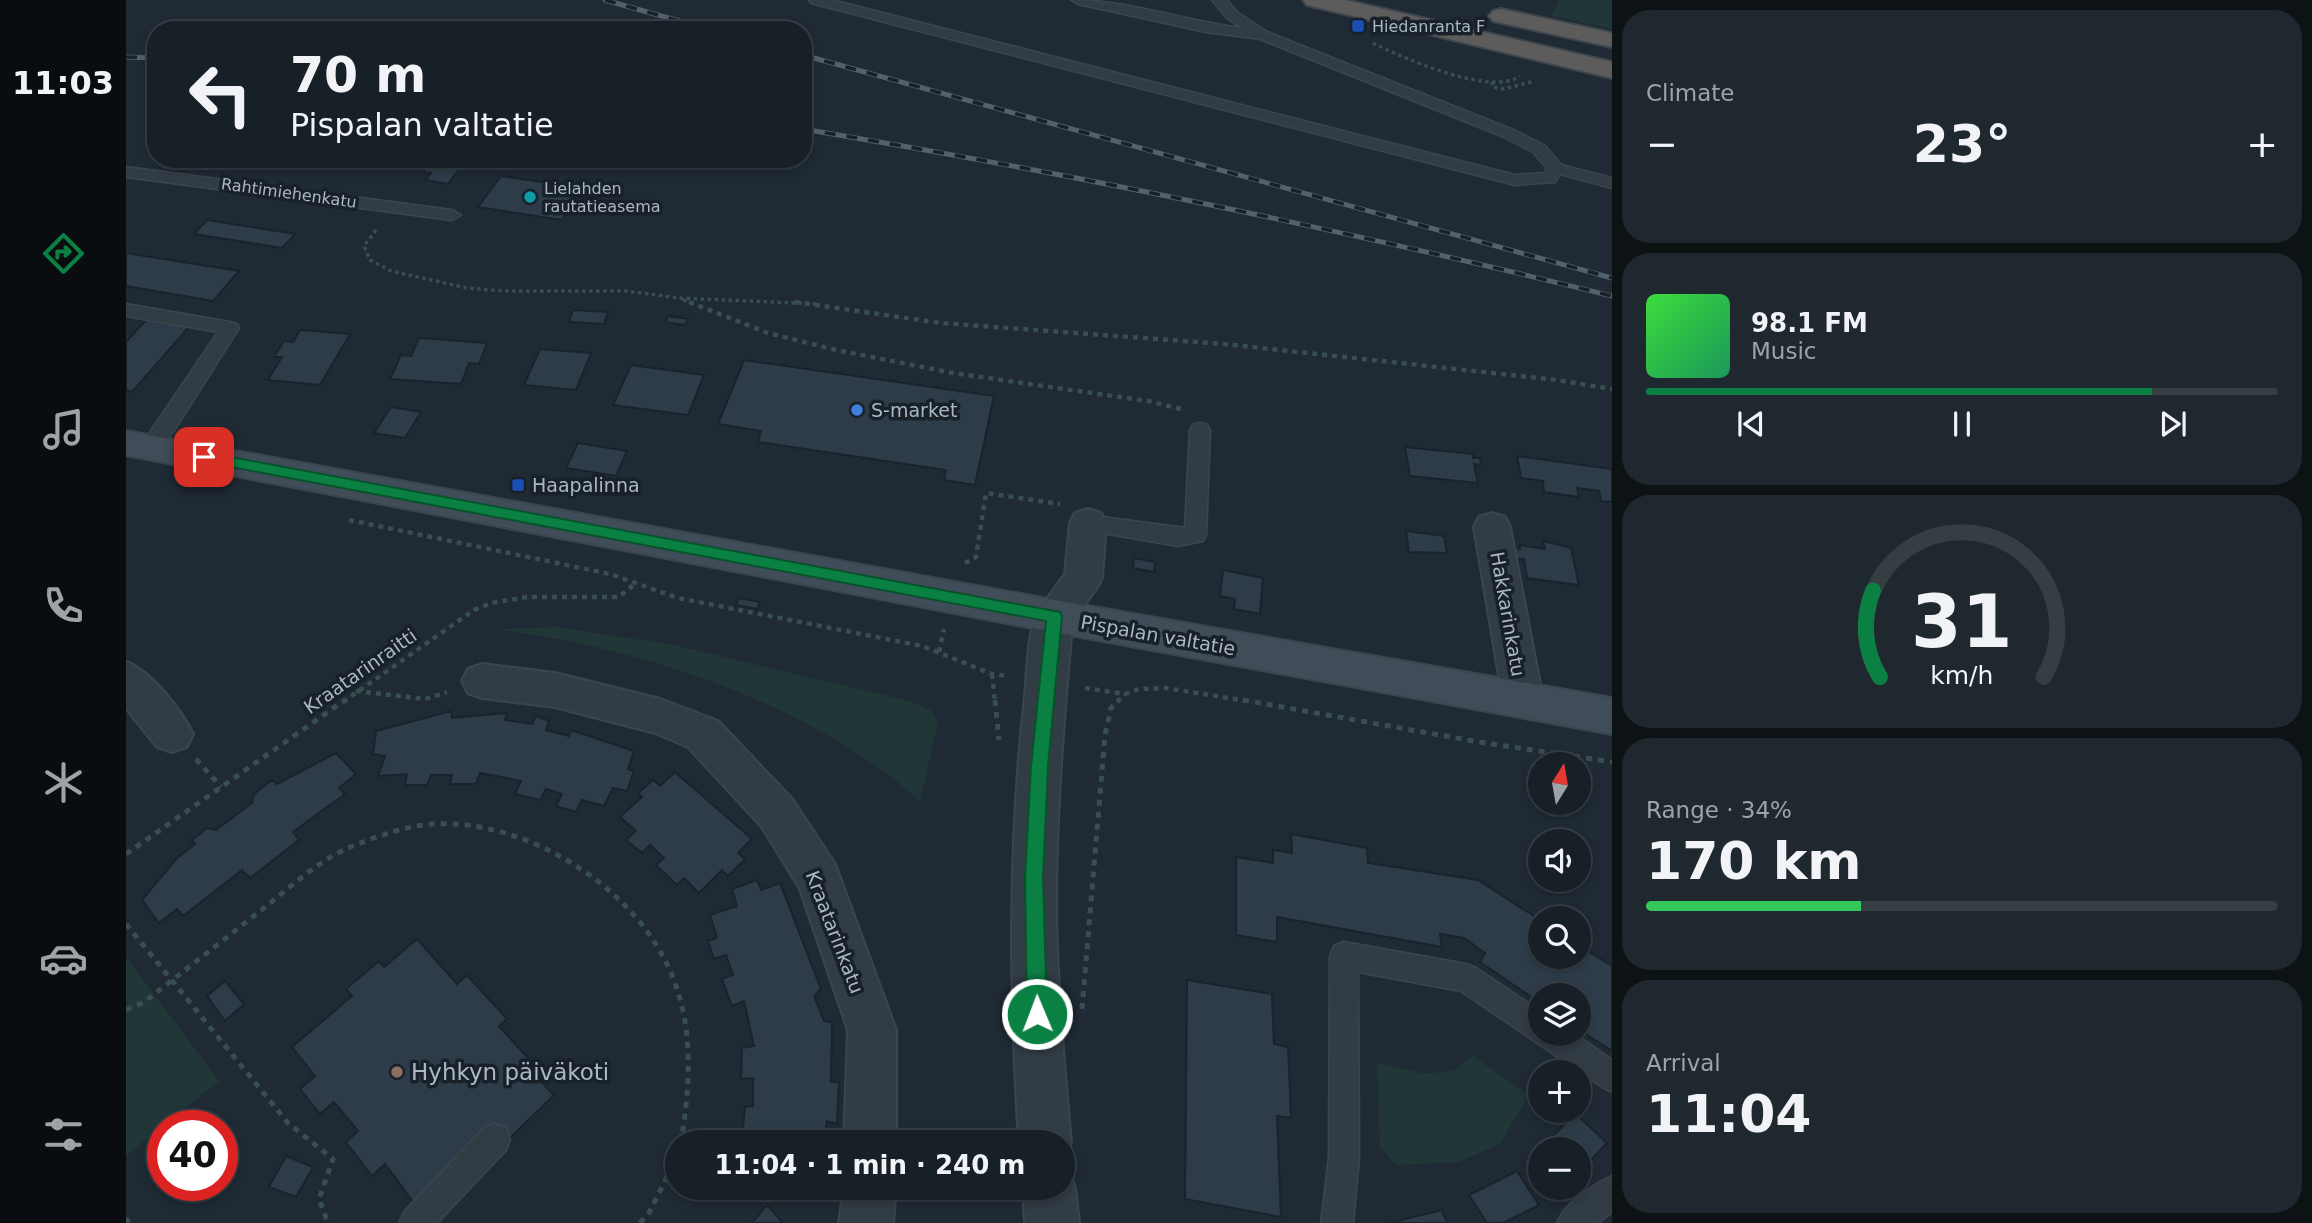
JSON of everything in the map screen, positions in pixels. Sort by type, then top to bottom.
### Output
[{"type":"highway","points":[[1315,0],[1612,70]]},
{"type":"highway","points":[[1478,11],[1612,40]]},
{"type":"main road","name":"Pispalan valtatie","points":[[138,445],[1054,616],[1612,716]]},
{"type":"street","points":[[1044,1130],[1037,1041],[1034,877],[1046,683],[1054,616],[1083,578],[1076,514]]},
{"type":"street","name":"Hakkarinkatu","points":[[1492,527],[1523,700]]},
{"type":"street","points":[[126,679],[172,734]]},
{"type":"street","name":"Kraatarinkatu","points":[[482,681],[555,690],[660,717],[703,734],[777,813],[819,878],[872,1030],[870,1130]]},
{"type":"street","points":[[866,1223],[869,1200]]},
{"type":"street","points":[[1050,1200],[1052,1223]]},
{"type":"lane","points":[[816,0],[1515,180],[1549,178],[1555,168]]},
{"type":"lane","points":[[1078,0],[1206,28],[1245,35],[1262,35]]},
{"type":"lane","points":[[1219,0],[1233,16],[1262,35],[1510,134],[1539,149],[1555,168],[1612,183]]},
{"type":"lane","name":"Rahtimiehenkatu","points":[[126,172],[452,215]]},
{"type":"lane","points":[[126,310],[230,328],[169,424],[138,445]]},
{"type":"lane","points":[[1076,514],[1178,538],[1195,535],[1200,430]]},
{"type":"lane","points":[[1336,1223],[1344,1158],[1344,957],[1466,978],[1528,1020]]},
{"type":"lane","points":[[1567,1046],[1612,1077]]},
{"type":"lane","points":[[415,1223],[495,1139]]},
{"type":"lane","points":[[1573,1223],[1612,1192]]},
{"type":"path","points":[[1368,40],[1435,67],[1492,82],[1512,82],[1520,76],[1523,68]]},
{"type":"path","points":[[393,207],[364,246],[370,260],[391,271],[467,288],[504,291],[626,291],[679,299],[811,303],[941,323],[1224,344],[1557,380],[1612,389]]},
{"type":"path","points":[[679,299],[768,333],[836,349],[953,373],[1176,407],[1194,414],[1200,430]]},
{"type":"path","points":[[939,652],[958,567],[976,557],[986,493],[1076,514]]},
{"type":"path","points":[[345,519],[610,574],[678,598],[922,646],[992,674],[1125,694]]},
{"type":"path","name":"Kraatarinraitti","points":[[126,854],[439,632],[492,601],[533,596],[619,597],[636,583]]},
{"type":"path","points":[[356,691],[425,699],[482,681]]},
{"type":"path","points":[[1081,1021],[1105,735],[1111,708],[1125,694],[1139,689],[1166,688],[1612,762]]},
{"type":"path","points":[[126,1010],[144,1002],[331,855],[372,839],[432,824],[478,827],[523,840],[564,857],[612,892],[653,940],[675,984],[687,1032],[690,1086],[683,1130]]},
{"type":"path","points":[[126,924],[288,1123],[333,1158],[319,1199],[328,1223]]},
{"type":"path","points":[[640,1223],[649,1213],[665,1181]]},
{"type":"path","points":[[126,1218],[129,1223]]},
{"type":"green space","points":[[1558,0],[1612,0],[1612,29],[1552,16]]},
{"type":"green space","points":[[557,627],[674,645],[909,701],[931,710],[938,723],[920,801],[850,749],[811,726],[728,688],[685,672],[600,648],[500,629]]},
{"type":"green space","points":[[126,957],[219,1081],[183,1110],[147,1110],[147,1139],[126,1156]]},
{"type":"green space","points":[[1473,1056],[1528,1097],[1500,1144],[1459,1162],[1397,1165],[1380,1148],[1377,1063],[1426,1074],[1454,1070]]},
{"type":"building","points":[[426,168],[460,168],[448,184],[425,180],[431,173],[423,172]]},
{"type":"building","name":"Lielahden rautatieasema","points":[[501,176],[581,188],[562,220],[478,207]]},
{"type":"building","points":[[207,220],[295,234],[282,248],[194,234]]},
{"type":"building","points":[[126,253],[239,271],[213,301],[126,286]]},
{"type":"building","points":[[573,310],[608,312],[604,324],[569,322]]},
{"type":"building","points":[[668,316],[688,319],[685,325],[665,322]]},
{"type":"building","points":[[146,320],[189,327],[132,392],[126,390],[126,342]]},
{"type":"building","points":[[300,330],[350,334],[320,385],[268,380],[282,357],[274,357],[284,341],[293,342]]},
{"type":"building","points":[[419,338],[487,343],[479,364],[469,363],[461,384],[390,379],[401,355],[411,356]]},
{"type":"building","points":[[540,349],[591,353],[576,390],[524,385]]},
{"type":"building","name":"S-market","points":[[744,360],[994,396],[975,485],[944,480],[946,470],[758,442],[761,431],[718,424]]},
{"type":"building","points":[[631,365],[704,375],[688,415],[613,405]]},
{"type":"building","points":[[391,407],[421,412],[405,438],[374,433]]},
{"type":"building","points":[[578,443],[627,451],[616,476],[566,468]]},
{"type":"building","points":[[1405,447],[1473,454],[1473,458],[1480,458],[1481,465],[1474,464],[1478,483],[1410,476]]},
{"type":"building","points":[[1517,456],[1612,469],[1612,502],[1601,501],[1599,491],[1577,488],[1579,497],[1544,492],[1543,481],[1521,478]]},
{"type":"building","points":[[1406,531],[1444,536],[1447,553],[1409,552]]},
{"type":"building","points":[[1543,541],[1571,548],[1579,585],[1527,578],[1524,559],[1512,558],[1510,547],[1520,549],[1520,545],[1545,549]]},
{"type":"building","points":[[1134,558],[1155,562],[1154,572],[1133,568]]},
{"type":"building","points":[[1223,570],[1263,578],[1260,614],[1234,609],[1235,599],[1220,596]]},
{"type":"building","points":[[739,598],[760,602],[757,609],[736,605]]},
{"type":"building","points":[[451,711],[452,718],[507,713],[505,720],[532,724],[536,716],[549,721],[546,730],[569,736],[571,730],[634,751],[628,769],[634,771],[627,791],[613,788],[604,806],[582,800],[576,812],[556,806],[562,794],[546,789],[540,800],[515,794],[521,781],[480,773],[476,784],[450,784],[452,775],[431,775],[427,785],[405,785],[407,774],[378,776],[385,756],[373,754],[376,731]]},
{"type":"building","points":[[336,753],[356,774],[339,788],[345,794],[293,832],[299,840],[250,878],[242,870],[183,916],[177,909],[159,923],[142,900],[177,858],[195,844],[192,840],[207,828],[216,830],[252,803],[254,794],[272,780],[277,784]]},
{"type":"building","points":[[675,772],[752,839],[738,853],[745,859],[728,876],[722,870],[699,893],[684,878],[677,885],[656,865],[664,858],[650,845],[642,853],[626,840],[636,831],[620,817],[642,797],[638,793],[653,780],[660,786]]},
{"type":"building","points":[[1291,834],[1367,848],[1368,863],[1478,880],[1528,912],[1528,969],[1591,969],[1591,953],[1612,966],[1612,1051],[1591,1037],[1591,983],[1528,983],[1528,995],[1480,962],[1485,953],[1464,938],[1440,934],[1442,947],[1277,917],[1277,942],[1236,935],[1236,857],[1273,863],[1273,850],[1292,853]]},
{"type":"building","points":[[757,880],[761,890],[780,883],[821,989],[814,996],[824,1021],[832,1022],[831,1082],[839,1082],[837,1124],[827,1121],[826,1130],[743,1130],[745,1107],[753,1106],[753,1078],[741,1079],[742,1048],[754,1046],[744,1001],[732,1006],[722,979],[733,975],[726,955],[714,959],[708,941],[717,938],[710,915],[737,906],[732,889]]},
{"type":"building","points":[[417,939],[457,984],[467,975],[507,1019],[499,1026],[543,1075],[539,1080],[554,1095],[507,1141],[414,1203],[385,1164],[372,1176],[346,1142],[358,1131],[334,1102],[320,1114],[300,1089],[315,1076],[292,1047],[352,996],[346,989],[379,961],[384,967]]},
{"type":"building","points":[[1187,980],[1272,994],[1274,1044],[1288,1047],[1291,1118],[1277,1116],[1281,1217],[1185,1199]]},
{"type":"building","points":[[225,981],[244,1004],[225,1021],[207,996]]},
{"type":"building","points":[[1566,1123],[1586,1123],[1607,1143],[1591,1160],[1591,1137],[1552,1137]]},
{"type":"building","points":[[286,1156],[313,1167],[296,1197],[269,1187]]},
{"type":"building","points":[[1517,1171],[1528,1188],[1528,1200],[1536,1200],[1539,1205],[1503,1223],[1487,1223],[1469,1195]]},
{"type":"building","points":[[767,1205],[783,1223],[752,1223]]},
{"type":"building","points":[[1442,1210],[1447,1223],[1389,1223]]},
{"type":"railway","points":[[605,0],[679,21]]},
{"type":"railway","points":[[126,57],[147,58]]},
{"type":"railway","points":[[812,57],[1612,278]]},
{"type":"railway","points":[[812,131],[1209,205],[1411,248],[1612,296]]},
{"type":"place","name":"Hiedanranta F","points":[[1358,26]]},
{"type":"place","name":"Lielahden rautatieasema","points":[[530,197]]},
{"type":"place","name":"S-market","points":[[857,410]]},
{"type":"place","name":"Haapalinna","points":[[518,485]]},
{"type":"place","name":"Hyhkyn päiväkoti","points":[[397,1072]]},
{"type":"route","points":[[204,457],[1054,616],[1039,766],[1034,877],[1037,1014]]}]
